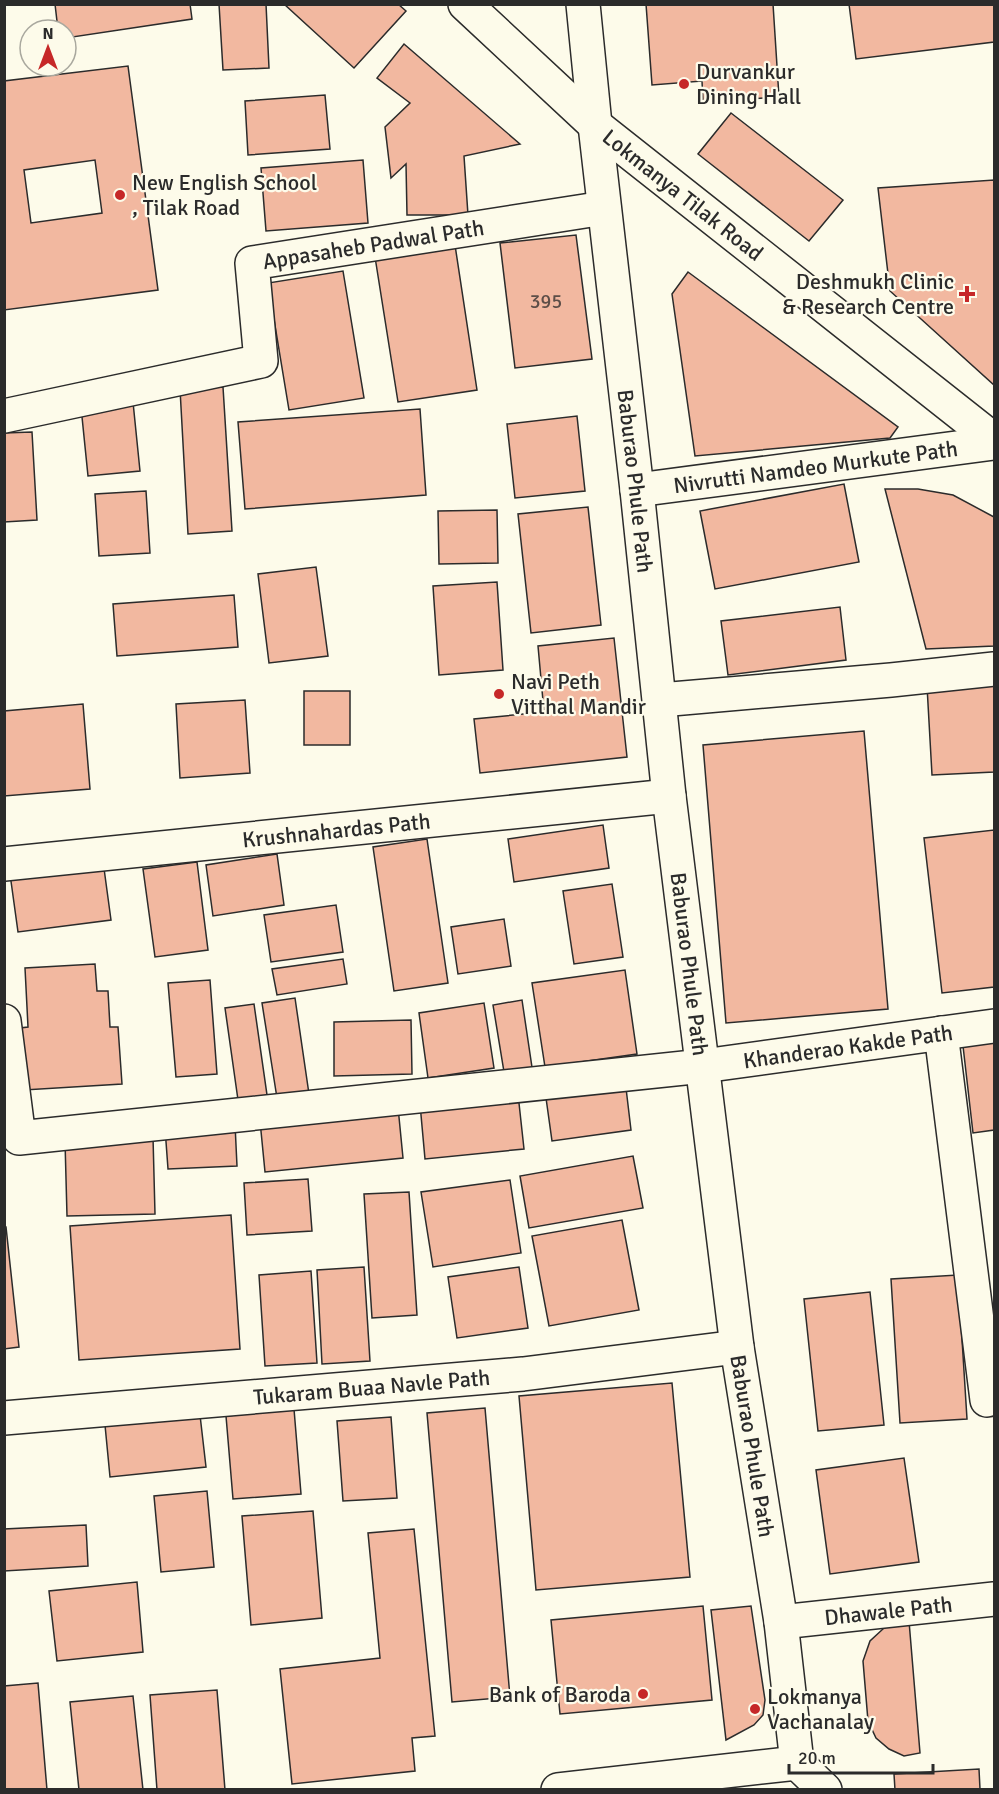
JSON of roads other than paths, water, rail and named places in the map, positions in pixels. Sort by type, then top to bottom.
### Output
[{"type":"street","name":"Lokmanya Tilak Road","points":[[465,4],[595,125],[994,442]]},
{"type":"street","name":"Baburao Phule Path","points":[[583,4],[669,796],[737,1347],[781,1622],[797,1764]]},
{"type":"street","name":"Appasaheb Padwal Path","points":[[4,416],[261,361],[252,262],[604,208]]},
{"type":"street","name":"Nivrutti Namdeo Murkute Path","points":[[637,490],[994,442]]},
{"type":"street","points":[[660,700],[994,669]]},
{"type":"street","name":"Krushnahardas Path","points":[[4,864],[669,796]]},
{"type":"street","name":"Khanderao Kakde Path","points":[[4,1021],[19,1138],[703,1066],[994,1026]]},
{"type":"street","points":[[941,1033],[987,1400]]},
{"type":"street","name":"Tukaram Buaa Navle Path","points":[[4,1418],[523,1374],[737,1347]]},
{"type":"street","name":"Dhawale Path","points":[[781,1622],[994,1599]]},
{"type":"street","points":[[558,1790],[797,1764],[825,1790]]},
{"type":"place","name":"Durvankur Dining Hall","points":[[684,84]]},
{"type":"place","name":"New English School , Tilak Road","points":[[120,195]]},
{"type":"place","name":"Deshmukh Clinic & Research Centre","points":[[967,294]]},
{"type":"place","name":"Navi Peth Vitthal Mandir","points":[[499,694]]},
{"type":"place","name":"Bank of Baroda","points":[[643,1694]]},
{"type":"place","name":"Lokmanya Vachanalay","points":[[755,1709]]}]
